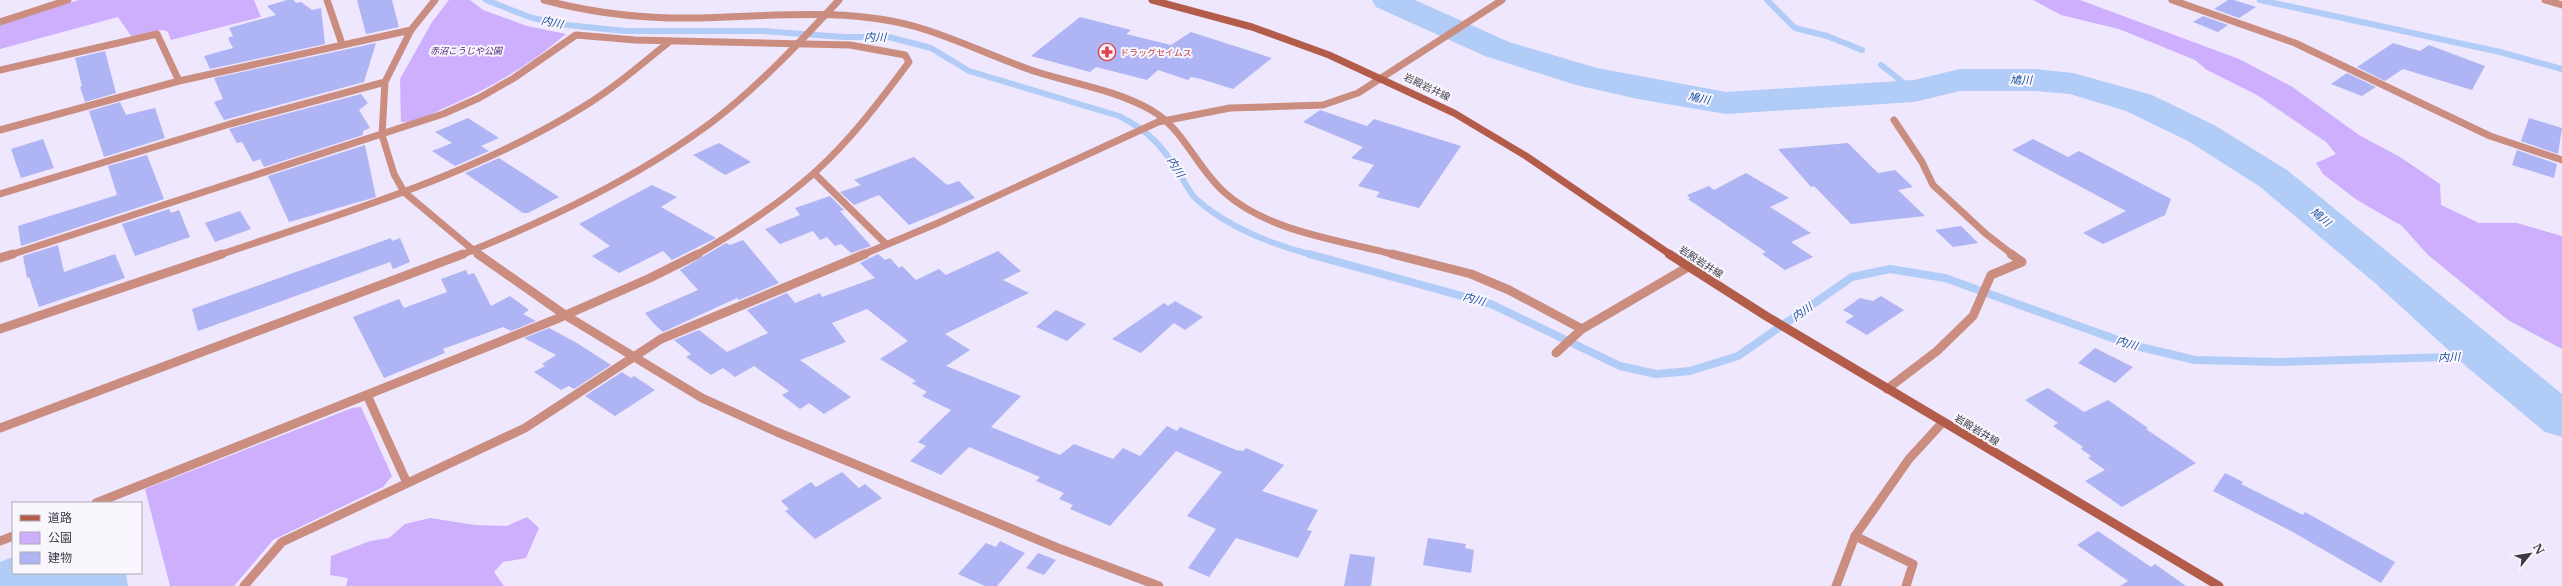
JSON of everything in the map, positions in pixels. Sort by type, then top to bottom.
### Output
[{"type":"main road","name":"岩殿岩井線","points":[[1152,0],[1252,27],[1329,55],[1382,78],[1490,133],[1688,267],[1766,316],[1942,423],[2219,586]]},
{"type":"street","points":[[0,22],[68,0]]},
{"type":"street","points":[[328,0],[342,44]]},
{"type":"street","points":[[435,0],[411,30],[385,82],[382,135],[394,174],[404,192],[474,251],[565,315],[702,398],[777,432],[1058,548],[1159,586]]},
{"type":"street","points":[[544,0],[599,13],[636,16],[825,15],[902,23],[935,32],[1036,72],[1134,100],[1167,120],[1208,177],[1235,203],[1254,215],[1284,226],[1471,274],[1509,290],[1582,330]]},
{"type":"street","points":[[0,428],[474,251],[630,174],[687,139],[742,98],[798,44],[839,0]]},
{"type":"street","points":[[244,586],[282,542],[525,428],[661,339],[938,223],[1034,177],[1158,122],[1230,108],[1323,105],[1358,93],[1502,0]]},
{"type":"street","points":[[2172,0],[2295,43],[2490,136],[2562,160]]},
{"type":"street","points":[[2545,0],[2562,5]]},
{"type":"street","points":[[0,130],[180,81],[342,44],[411,30]]},
{"type":"street","points":[[0,70],[157,34],[180,81]]},
{"type":"street","points":[[0,258],[443,114],[479,98],[520,75],[576,35],[798,44],[878,49],[905,56],[909,62],[865,119],[814,173],[766,211],[724,237],[670,267],[565,315],[99,502]]},
{"type":"street","points":[[0,329],[404,192],[482,162],[568,118],[626,79],[670,40]]},
{"type":"street","points":[[0,194],[230,124],[385,82]]},
{"type":"street","points":[[1887,389],[1937,351],[1973,316],[1991,275],[2022,262],[1986,234],[1933,185],[1922,162],[1894,120]]},
{"type":"street","points":[[814,173],[886,244]]},
{"type":"street","points":[[1556,352],[1582,330],[1688,267]]},
{"type":"street","points":[[367,395],[407,483]]},
{"type":"street","points":[[1836,586],[1855,536],[1909,459],[1942,423]]},
{"type":"street","points":[[0,541],[12,536]]},
{"type":"street","points":[[1855,536],[1913,564],[1906,586]]},
{"type":"green space","points":[[79,0],[254,0],[261,17],[171,40],[168,32],[163,30],[131,36],[118,17],[0,49],[0,25]]},
{"type":"green space","name":"赤沼こうじや公園","points":[[449,0],[470,0],[483,10],[527,26],[566,34],[552,46],[522,67],[475,94],[422,118],[401,122],[400,79],[432,22]]},
{"type":"green space","points":[[2033,0],[2080,0],[2239,59],[2291,86],[2359,135],[2400,157],[2440,184],[2441,205],[2479,223],[2517,223],[2562,236],[2562,349],[2508,320],[2428,255],[2402,226],[2357,200],[2323,174],[2316,163],[2336,154],[2326,142],[2257,95],[2207,70],[2195,60],[2119,29],[2061,15]]},
{"type":"green space","points":[[361,407],[392,476],[383,487],[273,540],[234,586],[170,586],[145,489],[352,408]]},
{"type":"green space","points":[[527,517],[539,528],[526,558],[503,562],[494,572],[504,586],[346,586],[348,578],[330,575],[331,556],[370,541],[389,538],[405,524],[430,518],[475,525],[507,526]]},
{"type":"water","points":[[12,557],[12,574],[126,574],[128,586],[0,586],[0,562]]},
{"type":"building","points":[[287,0],[293,0],[297,3],[301,2],[312,10],[321,8],[325,44],[210,69],[204,56],[233,48],[228,38],[233,36],[229,28],[276,15],[267,6]]},
{"type":"building","points":[[357,0],[392,0],[399,27],[366,34]]},
{"type":"building","points":[[2228,0],[2234,0],[2256,7],[2239,18],[2214,9]]},
{"type":"building","points":[[2203,16],[2228,25],[2218,32],[2193,22]]},
{"type":"building","points":[[1080,17],[1131,30],[1126,34],[1171,45],[1191,32],[1272,58],[1233,89],[1191,77],[1188,80],[1158,70],[1147,80],[1096,67],[1090,72],[1031,56]]},
{"type":"building","points":[[376,43],[364,82],[224,120],[214,102],[223,99],[214,78]]},
{"type":"building","points":[[2393,43],[2420,51],[2429,45],[2485,66],[2472,90],[2403,69],[2385,81],[2357,67]]},
{"type":"building","points":[[105,51],[116,93],[85,102],[80,87],[82,86],[75,58]]},
{"type":"building","points":[[2347,73],[2376,87],[2362,96],[2331,84]]},
{"type":"building","points":[[361,94],[368,103],[359,110],[370,128],[363,131],[363,135],[264,167],[260,159],[253,162],[242,142],[237,143],[229,129]]},
{"type":"building","points":[[120,102],[126,115],[155,108],[165,138],[104,157],[89,111]]},
{"type":"building","points":[[1320,110],[1367,126],[1374,119],[1461,146],[1419,208],[1376,197],[1380,192],[1358,186],[1374,165],[1351,158],[1363,147],[1303,122]]},
{"type":"building","points":[[468,118],[499,138],[481,146],[489,151],[455,166],[432,151],[452,143],[435,132]]},
{"type":"building","points":[[2529,118],[2562,128],[2558,154],[2521,141]]},
{"type":"building","points":[[43,139],[54,168],[21,178],[11,149]]},
{"type":"building","points":[[2033,139],[2068,157],[2079,151],[2171,199],[2165,215],[2103,244],[2083,233],[2126,211],[2012,150]]},
{"type":"building","points":[[719,143],[751,162],[725,175],[693,155]]},
{"type":"building","points":[[1848,143],[1878,173],[1895,170],[1913,187],[1898,190],[1925,216],[1851,224],[1814,186],[1811,187],[1778,149]]},
{"type":"building","points":[[365,145],[376,197],[289,222],[268,176]]},
{"type":"building","points":[[2517,150],[2557,164],[2554,178],[2512,165]]},
{"type":"building","points":[[147,155],[164,199],[21,246],[18,226],[117,195],[108,166]]},
{"type":"building","points":[[914,157],[947,185],[959,181],[975,198],[909,225],[879,195],[854,205],[840,192],[861,185],[854,180]]},
{"type":"building","points":[[499,158],[559,197],[528,213],[523,213],[465,173]]},
{"type":"building","points":[[1746,173],[1789,198],[1770,207],[1811,233],[1791,242],[1813,257],[1785,270],[1762,254],[1766,252],[1688,199],[1690,198],[1687,195],[1709,186],[1714,190]]},
{"type":"building","points":[[652,185],[677,197],[661,207],[716,238],[672,260],[663,251],[619,273],[592,256],[610,246],[579,224]]},
{"type":"building","points":[[830,196],[844,210],[840,211],[871,246],[851,253],[841,244],[835,246],[827,237],[820,240],[813,231],[780,244],[765,229],[800,215],[795,208]]},
{"type":"building","points":[[169,209],[171,213],[179,210],[190,237],[135,256],[122,224]]},
{"type":"building","points":[[240,211],[251,229],[215,242],[205,223]]},
{"type":"building","points":[[1961,226],[1978,243],[1953,247],[1935,230]]},
{"type":"building","points":[[391,238],[392,241],[400,238],[410,262],[393,269],[390,262],[198,331],[192,309]]},
{"type":"building","points":[[743,240],[779,283],[739,300],[737,298],[663,332],[654,324],[645,313],[698,290],[680,270],[726,243],[730,245]]},
{"type":"building","points":[[58,245],[64,272],[115,254],[125,278],[39,307],[29,277],[27,278],[23,256]]},
{"type":"building","points":[[998,251],[1021,271],[1003,280],[1029,293],[945,334],[970,350],[946,366],[1021,396],[991,427],[1060,455],[1074,444],[1113,459],[1123,448],[1140,456],[1167,426],[1177,431],[1180,427],[1236,450],[1243,451],[1246,448],[1284,465],[1262,491],[1318,510],[1307,530],[1312,531],[1298,558],[1236,538],[1209,577],[1188,568],[1216,529],[1187,516],[1222,472],[1176,451],[1110,526],[1070,509],[1073,505],[1059,499],[1064,493],[1036,481],[1040,477],[969,447],[941,475],[910,461],[926,446],[918,442],[951,410],[922,396],[927,392],[912,383],[916,381],[880,359],[908,341],[867,309],[832,323],[846,342],[800,360],[851,397],[824,414],[809,403],[800,409],[782,395],[789,391],[754,366],[735,377],[723,368],[711,375],[686,357],[691,354],[674,340],[699,330],[727,352],[768,333],[747,310],[787,293],[795,303],[820,293],[822,297],[875,278],[860,263],[878,254],[885,260],[890,258],[899,268],[902,266],[916,280],[939,269],[946,275]]},
{"type":"building","points":[[466,270],[468,275],[474,273],[491,306],[510,296],[529,310],[523,314],[536,321],[511,331],[503,327],[443,349],[445,353],[384,378],[353,317],[399,299],[404,308],[447,292],[441,279]]},
{"type":"building","points":[[1881,296],[1904,310],[1867,335],[1845,322],[1854,316],[1843,310],[1860,298],[1873,301]]},
{"type":"building","points":[[1175,301],[1203,317],[1185,330],[1174,323],[1141,353],[1112,339],[1164,303],[1168,306]]},
{"type":"building","points":[[1056,310],[1086,324],[1067,341],[1036,327]]},
{"type":"building","points":[[549,328],[577,343],[611,365],[574,389],[569,386],[561,390],[534,372],[545,366],[542,364],[556,355],[524,338]]},
{"type":"building","points":[[2095,348],[2133,367],[2115,383],[2078,363]]},
{"type":"building","points":[[622,372],[631,378],[634,376],[655,390],[615,416],[585,396]]},
{"type":"building","points":[[2048,388],[2084,412],[2108,400],[2148,428],[2146,429],[2196,463],[2122,507],[2085,481],[2105,470],[2088,458],[2091,456],[2081,449],[2083,447],[2053,426],[2058,423],[2025,400]]},
{"type":"building","points":[[842,472],[859,488],[865,484],[882,498],[815,539],[785,511],[789,509],[781,501],[811,482],[816,487]]},
{"type":"building","points":[[2225,473],[2243,482],[2241,484],[2303,515],[2305,512],[2395,562],[2381,583],[2291,531],[2213,491]]},
{"type":"building","points":[[2098,531],[2151,567],[2155,564],[2186,586],[2120,586],[2128,581],[2077,545]]},
{"type":"building","points":[[1428,538],[1466,544],[1465,548],[1474,550],[1471,573],[1423,565]]},
{"type":"building","points":[[1000,541],[1025,553],[997,586],[985,586],[958,574],[986,543],[996,547]]},
{"type":"building","points":[[1038,553],[1056,560],[1044,575],[1026,568]]},
{"type":"building","points":[[1350,554],[1375,557],[1371,586],[1344,586]]},
{"type":"waterway","name":"内川","points":[[486,0],[532,18],[567,25],[625,31],[761,31],[844,37],[889,37],[931,48],[969,71],[1119,116],[1139,127],[1154,140],[1173,163],[1193,196],[1208,209],[1251,234],[1282,246],[1313,255]]},
{"type":"waterway","name":"鳩川","points":[[1388,0],[1497,49],[1589,77],[1638,88],[1726,103],[1914,91],[1960,80],[2035,80],[2073,84],[2139,103],[2201,133],[2273,178],[2390,274],[2483,356],[2562,420]]},
{"type":"waterway","points":[[1767,0],[1795,28],[1827,36],[1862,50]]},
{"type":"waterway","points":[[2260,0],[2500,52],[2562,69]]},
{"type":"waterway","points":[[1881,65],[1914,91]]},
{"type":"waterway","name":"内川","points":[[1309,254],[1491,304],[1620,366],[1656,374],[1690,371],[1738,356],[1852,277],[1890,269],[1945,278],[2132,345],[2195,360],[2280,362],[2483,356]]},
{"type":"place","name":"ドラッグセイムス","points":[[1107,52]]}]
